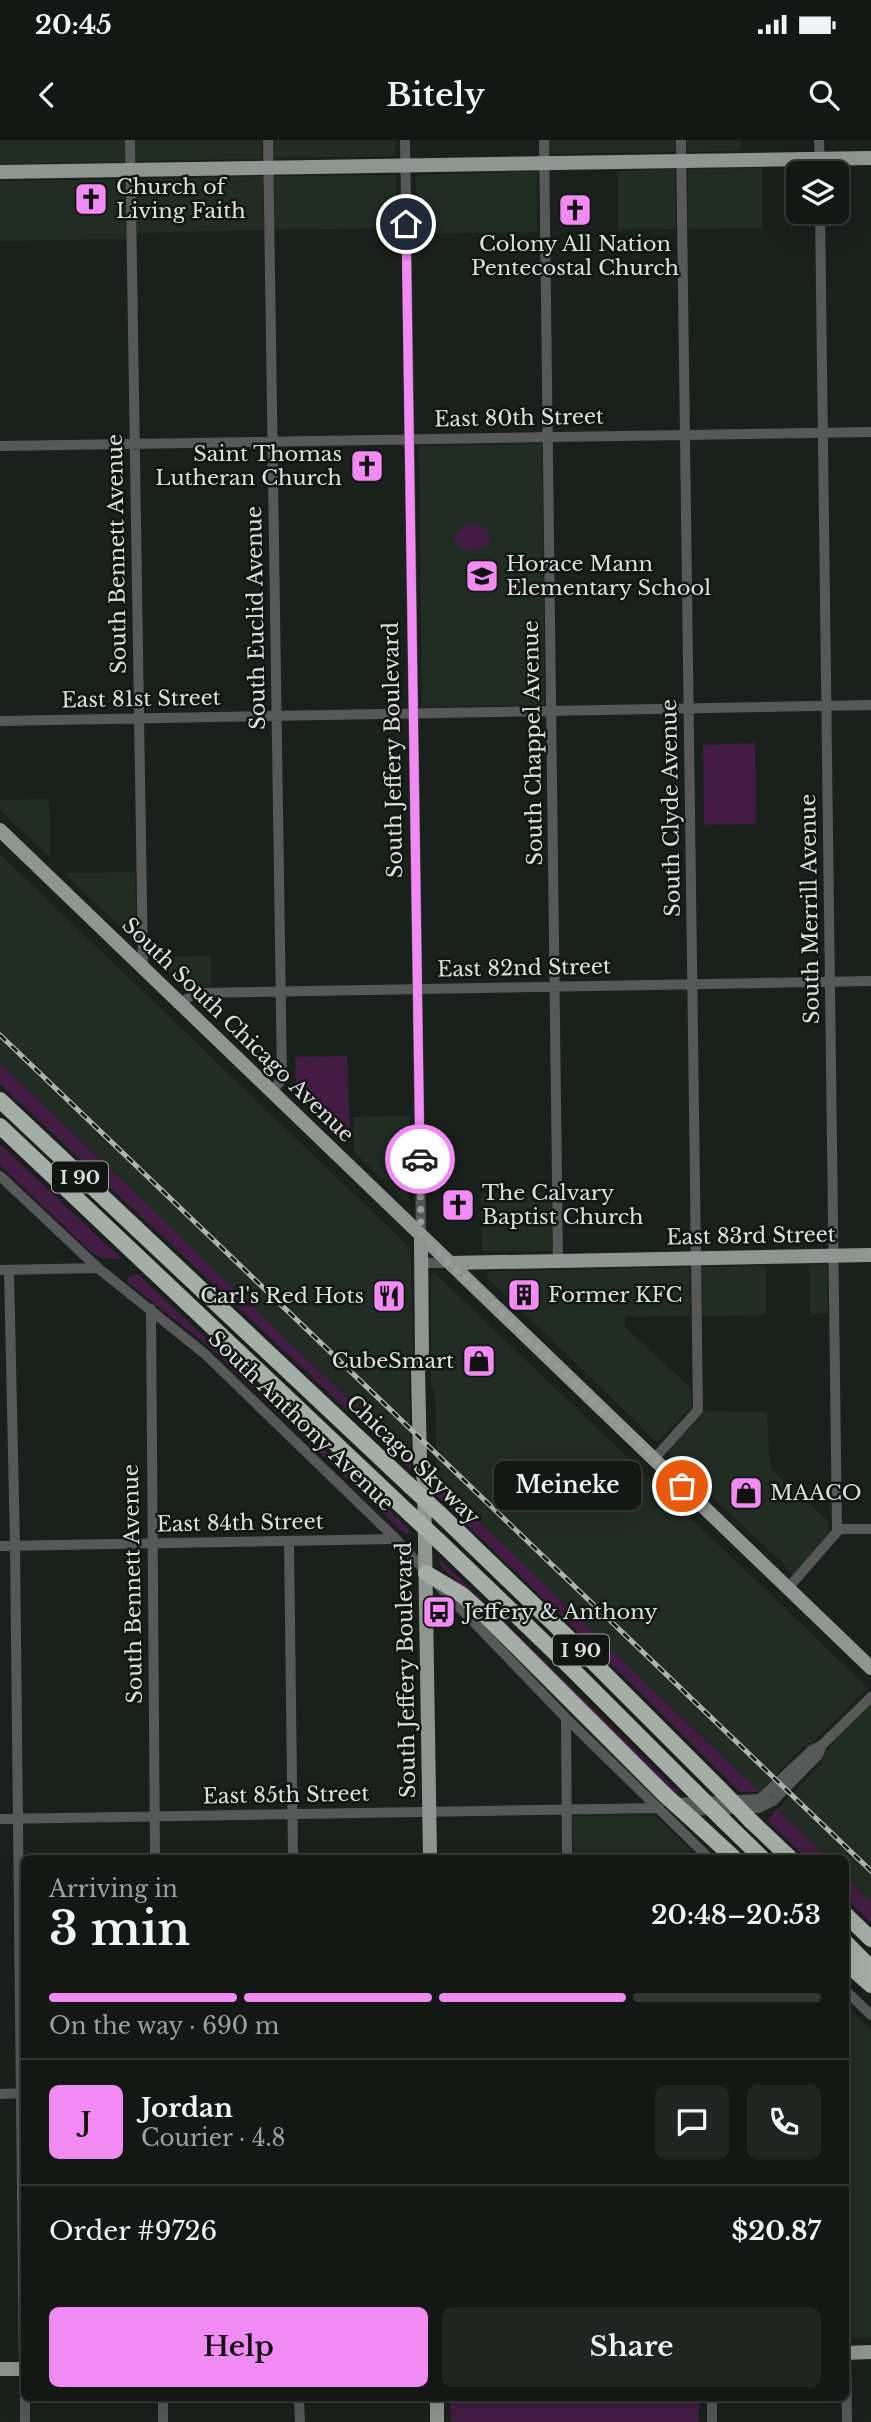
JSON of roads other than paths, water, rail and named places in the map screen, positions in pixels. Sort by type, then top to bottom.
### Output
[{"type":"highway","name":"Chicago Skyway","points":[[0,1100],[193,1281],[417,1483],[439,1513],[787,1855]]},
{"type":"highway","name":"Chicago Skyway","points":[[0,1126],[571,1668],[759,1855]]},
{"type":"highway","points":[[426,1573],[461,1594],[488,1618],[661,1801],[695,1822],[731,1855]]},
{"type":"highway","points":[[849,1918],[871,1939]]},
{"type":"highway","points":[[849,1946],[871,1968]]},
{"type":"highway","points":[[849,1966],[871,1985]]},
{"type":"main road","points":[[849,161],[871,158]]},
{"type":"main road","points":[[0,172],[681,161],[786,165]]},
{"type":"main road","name":"South South Chicago Avenue","points":[[0,830],[871,1668]]},
{"type":"main road","name":"South Jeffery Boulevard","points":[[421,1235],[422,1360],[427,1372],[429,1462],[417,1483],[426,1573],[430,1855]]},
{"type":"main road","name":"East 83rd Street","points":[[450,1263],[871,1255]]},
{"type":"main road","points":[[849,2353],[871,2352]]},
{"type":"main road","points":[[0,2369],[21,2369]]},
{"type":"main road","points":[[437,2401],[437,2422]]},
{"type":"street","name":"South Bennett Avenue","points":[[130,140],[143,967]]},
{"type":"street","name":"South Euclid Avenue","points":[[268,140],[282,1079],[272,1091]]},
{"type":"street","name":"South Jeffery Boulevard","points":[[405,140],[421,1235]]},
{"type":"street","name":"South Chappel Avenue","points":[[544,140],[558,1261]]},
{"type":"street","name":"South Clyde Avenue","points":[[654,1458],[698,1410],[681,140]]},
{"type":"street","points":[[819,140],[819,161]]},
{"type":"street","name":"South Merrill Avenue","points":[[820,224],[837,1530]]},
{"type":"street","name":"East 80th Street","points":[[0,446],[871,432]]},
{"type":"street","name":"East 81st Street","points":[[0,721],[871,705]]},
{"type":"street","name":"East 82nd Street","points":[[181,1003],[195,993],[871,981]]},
{"type":"street","name":"South Anthony Avenue","points":[[0,1176],[98,1268],[205,1354],[396,1539],[566,1718],[661,1801],[706,1855]]},
{"type":"street","name":"East 83rd Street","points":[[422,1263],[450,1263]]},
{"type":"street","points":[[21,1983],[15,1546],[5,1270],[98,1268]]},
{"type":"street","name":"South Bennett Avenue","points":[[151,1309],[155,1855]]},
{"type":"street","points":[[788,1588],[837,1530],[871,1529]]},
{"type":"street","name":"East 84th Street","points":[[0,1546],[396,1539]]},
{"type":"street","points":[[289,1541],[293,1855]]},
{"type":"street","name":"East 85th Street","points":[[0,1819],[567,1810],[661,1801],[663,1804],[760,1798],[812,1749],[822,1745],[871,1697]]},
{"type":"street","points":[[566,1718],[567,1855]]},
{"type":"street","points":[[849,1994],[871,2015]]},
{"type":"street","points":[[0,2094],[21,2093]]},
{"type":"street","points":[[25,2401],[25,2422]]},
{"type":"street","points":[[163,2401],[163,2422]]},
{"type":"street","points":[[299,2401],[300,2422]]},
{"type":"street","points":[[712,2401],[712,2422]]},
{"type":"street","points":[[847,2401],[848,2422]]},
{"type":"railway","points":[[0,1035],[871,1871]]},
{"type":"place","name":"Church of Living Faith","points":[[91,199]]},
{"type":"place","name":"Colony All Nation Pentecostal Church","points":[[575,210]]},
{"type":"place","name":"Saint Thomas Lutheran Church","points":[[367,466]]},
{"type":"place","name":"Horace Mann Elementary School","points":[[482,576]]},
{"type":"place","name":"The Calvary Baptist Church","points":[[458,1205]]},
{"type":"place","name":"Former KFC","points":[[524,1295]]},
{"type":"place","name":"Carl's Red Hots","points":[[389,1296]]},
{"type":"place","name":"CubeSmart","points":[[479,1361]]},
{"type":"place","name":"Meineke","points":[[682,1486]]},
{"type":"place","name":"MAACO","points":[[746,1493]]},
{"type":"place","name":"Jeffery & Anthony","points":[[439,1612]]}]
